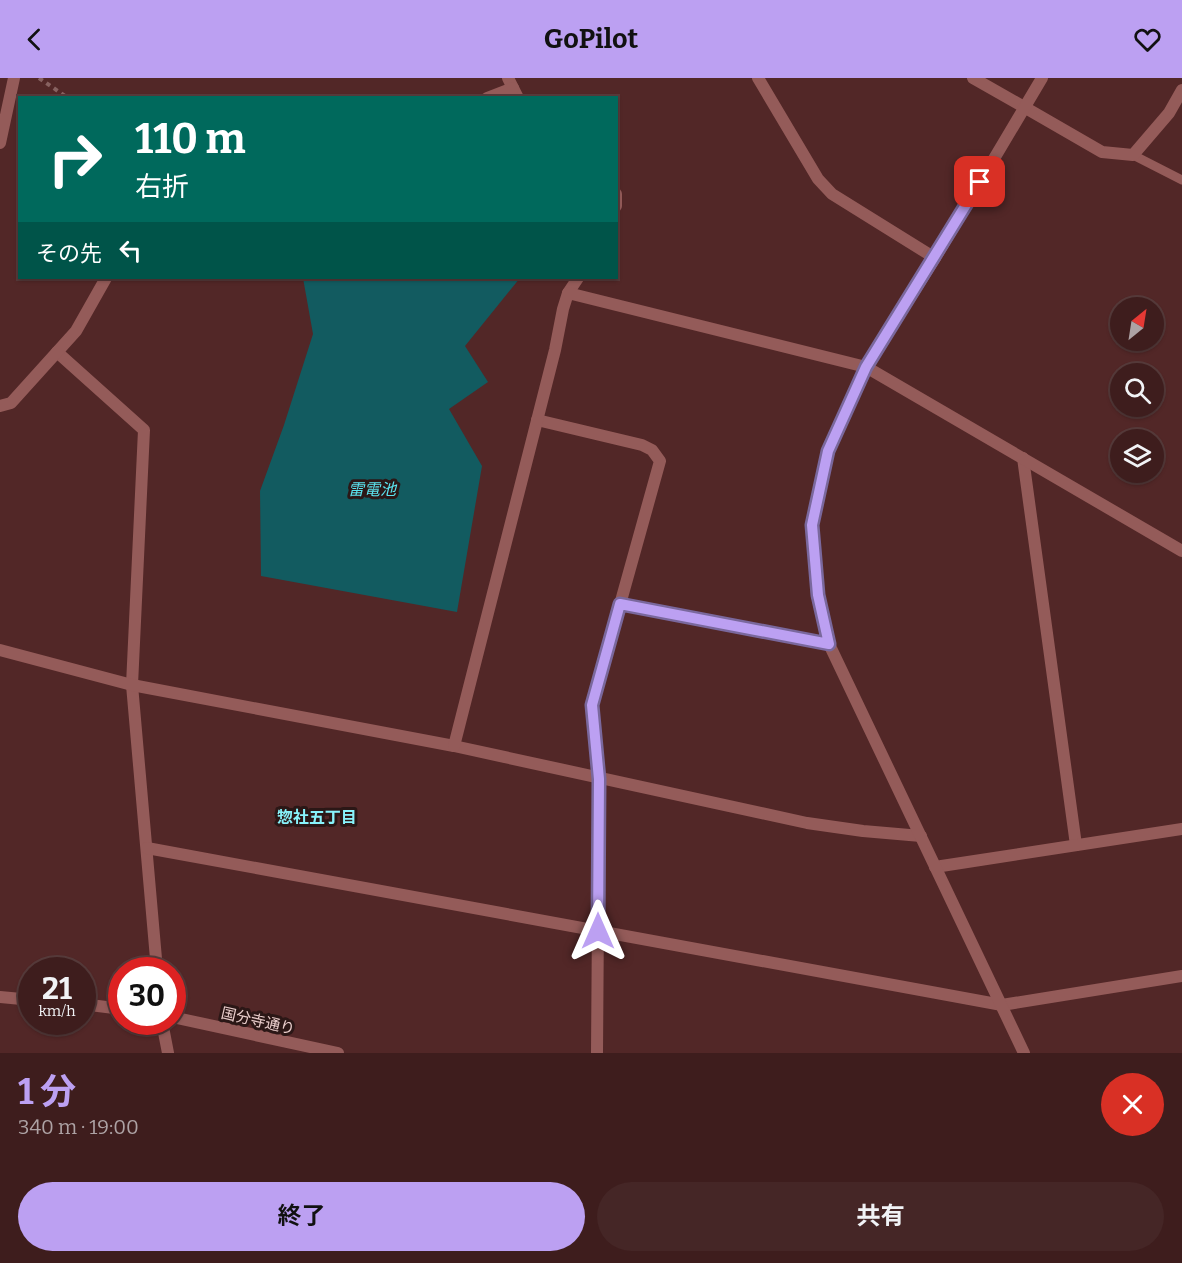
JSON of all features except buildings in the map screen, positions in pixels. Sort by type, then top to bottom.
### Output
[{"type":"street","points":[[0,143],[14,78]]},
{"type":"street","points":[[758,78],[818,179],[832,194],[935,258]]},
{"type":"street","points":[[973,78],[1101,152],[1133,155],[1169,113],[1182,90]]},
{"type":"street","points":[[1024,1053],[829,644],[818,595],[812,525],[828,451],[866,367],[935,258],[1042,78]]},
{"type":"street","points":[[492,96],[513,88]]},
{"type":"street","points":[[0,406],[12,402],[76,331],[105,279]]},
{"type":"street","points":[[454,746],[555,350],[563,309],[568,293],[577,279]]},
{"type":"street","points":[[568,293],[866,367],[1182,551]]},
{"type":"street","points":[[57,352],[144,430],[132,685],[156,957]]},
{"type":"street","points":[[537,420],[642,446],[652,450],[660,461],[592,705],[599,779],[597,1053]]},
{"type":"street","points":[[1023,458],[1076,845]]},
{"type":"street","points":[[620,604],[829,644]]},
{"type":"street","points":[[0,650],[132,685],[454,746],[807,823],[921,836]]},
{"type":"street","points":[[935,867],[1182,829]]},
{"type":"street","points":[[147,848],[1002,1005],[1182,976]]},
{"type":"street","points":[[0,997],[18,999]]},
{"type":"street","name":"国分寺通り","points":[[186,1020],[338,1053]]},
{"type":"street","points":[[165,1035],[168,1053]]},
{"type":"lane","points":[[1133,155],[1182,180]]},
{"type":"path","points":[[39,78],[65,96]]},
{"type":"water","name":"雷電池","points":[[303,279],[519,279],[465,346],[488,382],[449,409],[482,466],[457,612],[261,576],[260,491],[313,334]]},
{"type":"district","name":"惣社五丁目","points":[[317,817]]},
{"type":"route","points":[[598,931],[599,779],[592,705],[620,604],[829,644],[818,595],[812,525],[828,451],[866,367],[980,182]]}]
